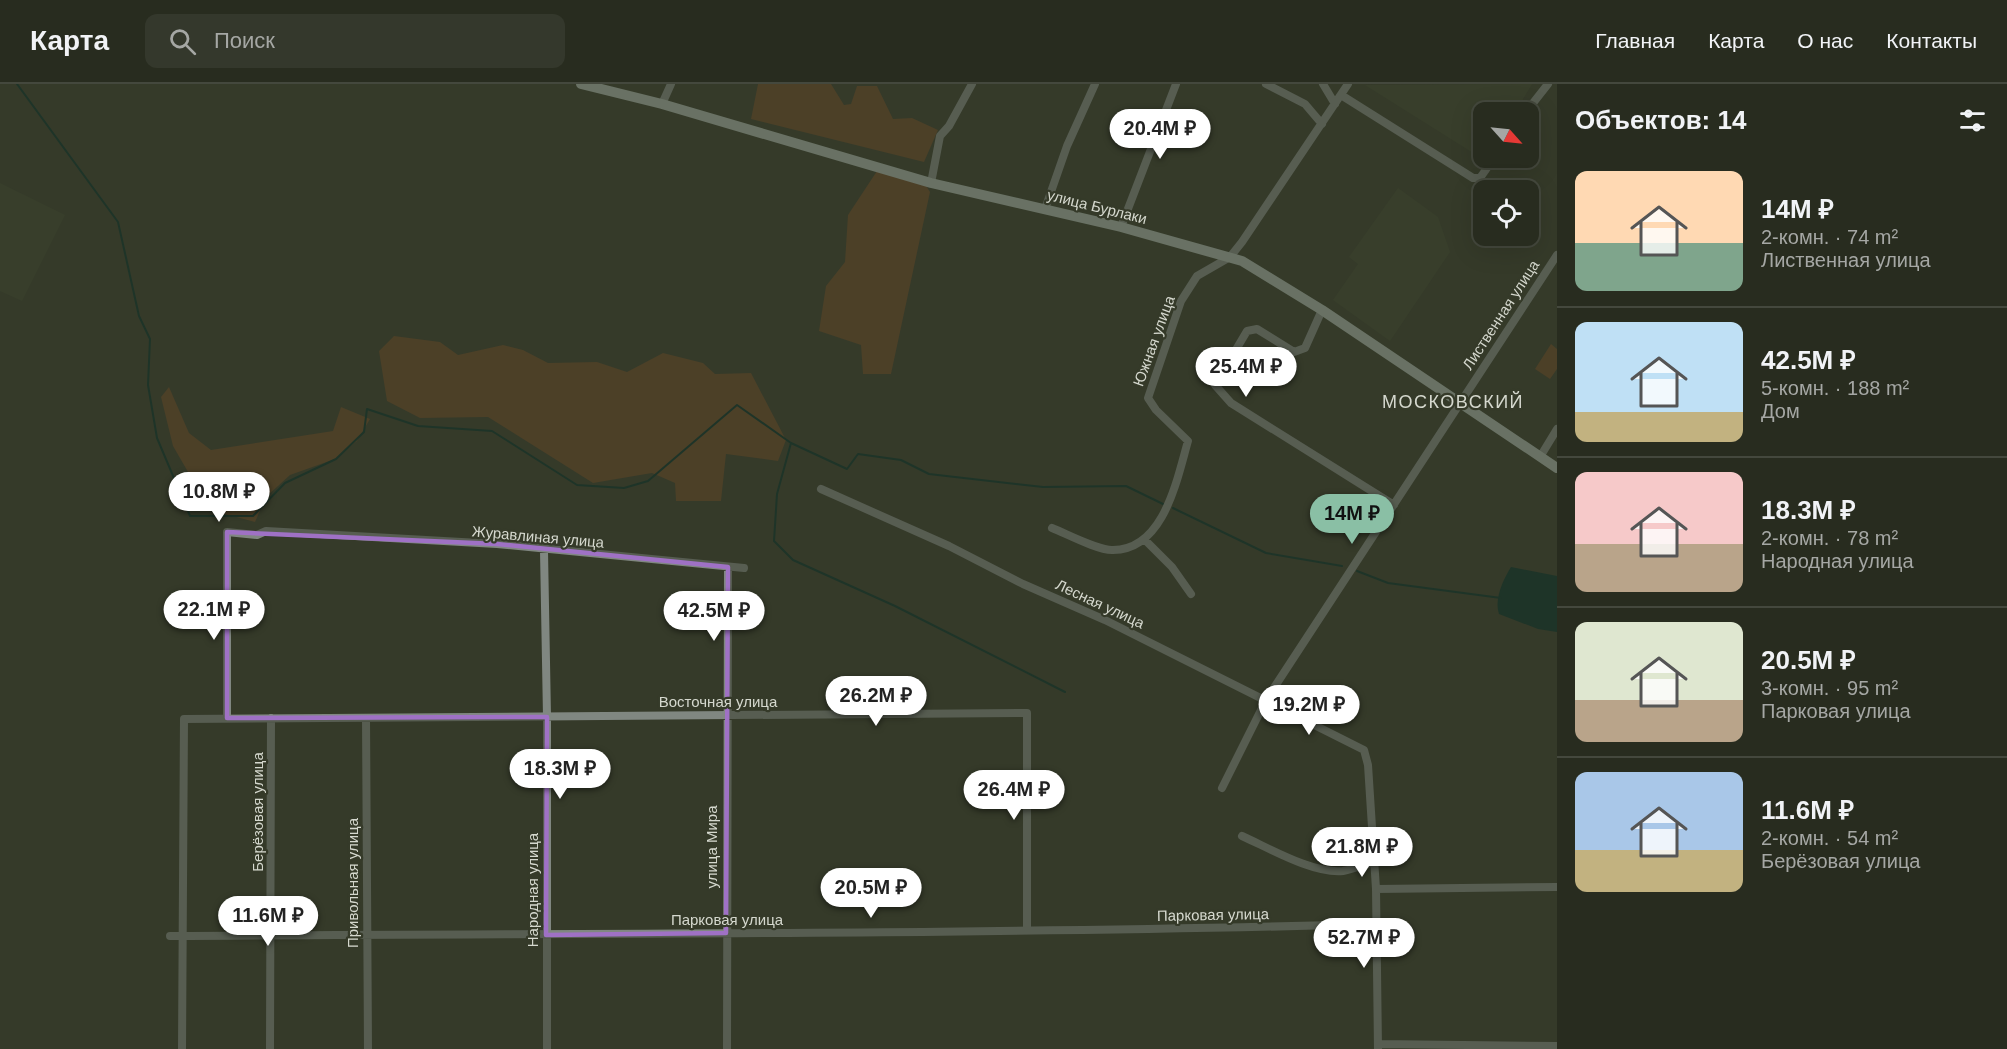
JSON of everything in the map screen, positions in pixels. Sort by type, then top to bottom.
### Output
[{"type":"street","name":"улица Бурлаки","points":[[581,84],[662,104],[931,183],[1121,227],[1242,261],[1322,310],[1557,468]]},
{"type":"street","points":[[662,104],[671,84]]},
{"type":"street","points":[[931,183],[940,136],[949,126],[972,84]]},
{"type":"street","points":[[1045,209],[1063,155],[1095,84]]},
{"type":"street","points":[[1121,227],[1176,84]]},
{"type":"street","points":[[1266,84],[1305,104],[1322,124]]},
{"type":"street","points":[[1323,84],[1335,104]]},
{"type":"street","name":"Южная улица","points":[[1144,539],[1170,503],[1188,441],[1155,410],[1148,398],[1181,300],[1197,276],[1230,257],[1348,84]]},
{"type":"street","points":[[1534,102],[1548,84]]},
{"type":"street","points":[[1341,95],[1473,178],[1480,178],[1487,168]]},
{"type":"street","name":"Лиственная улица","points":[[1222,788],[1266,700],[1557,255]]},
{"type":"street","points":[[1322,310],[1305,348],[1294,352],[1257,329],[1247,332],[1215,385],[1231,403],[1394,505]]},
{"type":"street","points":[[1540,457],[1557,429]]},
{"type":"street","name":"Лесная улица","points":[[821,489],[950,546],[1023,584],[1105,620],[1364,750],[1368,765],[1374,862]]},
{"type":"street","points":[[1052,528],[1110,550],[1129,548],[1144,539],[1172,567],[1191,594]]},
{"type":"street","name":"Журавлиная улица","points":[[227,718],[227,532],[257,535],[266,531],[331,533],[497,544],[544,551],[744,568]]},
{"type":"street","name":"Народная улица","points":[[544,551],[547,717],[547,1049]]},
{"type":"street","name":"улица Мира","points":[[727,1049],[728,567]]},
{"type":"street","name":"Восточная улица","points":[[183,936],[184,719],[227,718],[1027,713],[1027,930]]},
{"type":"street","name":"Берёзовая улица","points":[[270,1049],[271,718]]},
{"type":"street","name":"Привольная улица","points":[[366,718],[368,1049]]},
{"type":"street","points":[[1242,836],[1302,862],[1327,870],[1343,871],[1374,862],[1378,1047],[1557,1046]]},
{"type":"street","points":[[1376,889],[1557,887]]},
{"type":"street","name":"Парковая улица","points":[[170,936],[546,935],[1377,924]]},
{"type":"street","points":[[182,1049],[183,936]]},
{"type":"highlighted area","points":[[227,532],[497,544],[728,567],[726,933],[546,935],[547,717],[227,718]]},
{"type":"shaded area","points":[[758,84],[831,84],[844,105],[851,104],[857,86],[877,86],[893,119],[912,118],[938,130],[924,162],[751,119]]},
{"type":"shaded area","points":[[1532,84],[1521,102],[1473,102],[1473,153],[1365,85]]},
{"type":"shaded area","points":[[877,171],[925,184],[930,192],[891,374],[863,374],[861,345],[819,331],[826,286],[845,262],[848,215]]},
{"type":"shaded area","points":[[0,183],[65,215],[22,301],[0,291]]},
{"type":"shaded area","points":[[1398,188],[1438,217],[1450,252],[1390,341],[1333,300],[1358,264],[1349,257]]},
{"type":"shaded area","points":[[394,336],[440,342],[458,355],[503,345],[523,350],[548,363],[597,362],[627,372],[663,353],[703,363],[715,374],[751,373],[786,440],[778,461],[726,454],[721,501],[676,501],[675,483],[652,473],[593,483],[488,417],[420,418],[387,401],[379,351]]},
{"type":"shaded area","points":[[1551,344],[1557,349],[1557,369],[1550,379],[1535,369]]},
{"type":"shaded area","points":[[169,387],[189,433],[211,450],[333,431],[341,407],[370,419],[357,441],[335,459],[290,475],[266,497],[255,522],[210,510],[173,446],[161,397]]},
{"type":"water","points":[[1511,567],[1557,576],[1557,632],[1538,629],[1499,614],[1498,596]]},
{"type":"waterway","points":[[17,84],[118,222],[139,316],[150,339],[148,385],[157,438],[190,516],[253,516],[285,483],[336,459],[364,432],[367,409],[418,426],[492,431],[577,485],[624,488],[648,481],[737,405],[791,443],[847,469],[858,454],[901,460],[929,474],[1043,487],[1126,486],[1163,504]]},
{"type":"waterway","points":[[791,443],[777,494],[774,541],[793,560],[895,606],[1065,692]]},
{"type":"waterway","points":[[1173,508],[1266,553],[1342,566]]},
{"type":"waterway","points":[[1357,571],[1388,583],[1501,598]]},
{"type":"district","name":"МОСКОВСКИЙ","points":[[1453,402]]}]
